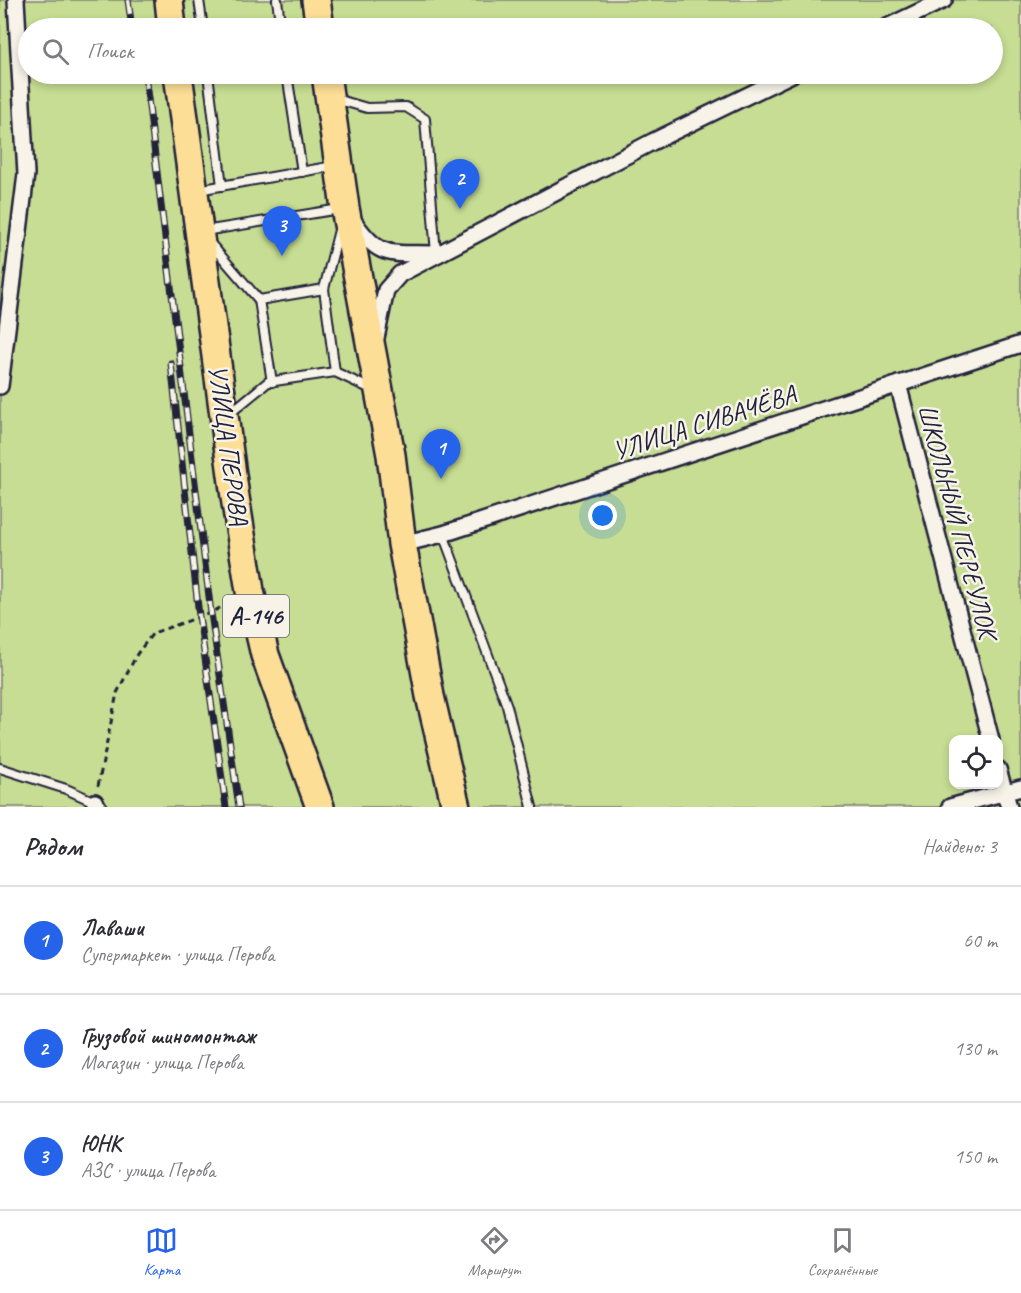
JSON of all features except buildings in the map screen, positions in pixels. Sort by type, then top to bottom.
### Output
[{"type":"highway","points":[[169,0],[171,18]]},
{"type":"highway","points":[[316,0],[319,18]]},
{"type":"highway","name":"УЛИЦА ПЕРОВА","points":[[179,84],[250,591],[265,655],[320,807]]},
{"type":"highway","points":[[328,85],[338,165],[380,394],[402,544],[430,696],[456,807]]},
{"type":"street","points":[[906,18],[944,0]]},
{"type":"street","points":[[16,4],[18,38]]},
{"type":"street","points":[[0,386],[26,174],[21,84]]},
{"type":"street","points":[[372,351],[386,290],[400,274],[652,142],[771,84]]},
{"type":"street","points":[[345,208],[367,240],[384,253],[436,254]]},
{"type":"street","name":"УЛИЦА СИВАЧЁВА","points":[[402,544],[443,534],[1021,344]]},
{"type":"street","name":"ШКОЛЬНЫЙ ПЕРЕУЛОК","points":[[898,384],[990,735]]},
{"type":"street","points":[[1003,784],[1007,799]]},
{"type":"street","points":[[950,807],[1007,799],[1021,788]]},
{"type":"lane","points":[[199,0],[201,18]]},
{"type":"lane","points":[[277,0],[280,18]]},
{"type":"lane","points":[[209,84],[222,186]]},
{"type":"lane","points":[[289,84],[302,172]]},
{"type":"lane","points":[[328,85],[367,108],[406,107],[425,119],[436,254]]},
{"type":"lane","points":[[194,191],[338,165]]},
{"type":"lane","points":[[200,232],[345,208],[324,289],[335,372]]},
{"type":"lane","points":[[200,232],[259,300],[272,382]]},
{"type":"lane","points":[[259,300],[324,289]]},
{"type":"lane","points":[[225,417],[268,382],[335,372],[380,394]]},
{"type":"lane","points":[[443,534],[507,706],[532,807]]},
{"type":"lane","points":[[0,768],[66,789],[96,805]]},
{"type":"path","points":[[96,805],[117,693],[137,654],[153,633],[211,613],[250,591]]},
{"type":"green space","points":[[0,0],[1021,0],[1021,807],[0,807]]},
{"type":"railway","points":[[128,0],[131,18]]},
{"type":"railway","points":[[146,84],[211,613],[239,807]]},
{"type":"railway","points":[[171,363],[199,616],[226,807]]},
{"type":"place","name":"Грузовой шиномонтаж","points":[[460,209]]},
{"type":"place","name":"ЮНК","points":[[282,256]]},
{"type":"place","name":"Лаваши","points":[[441,479]]}]
